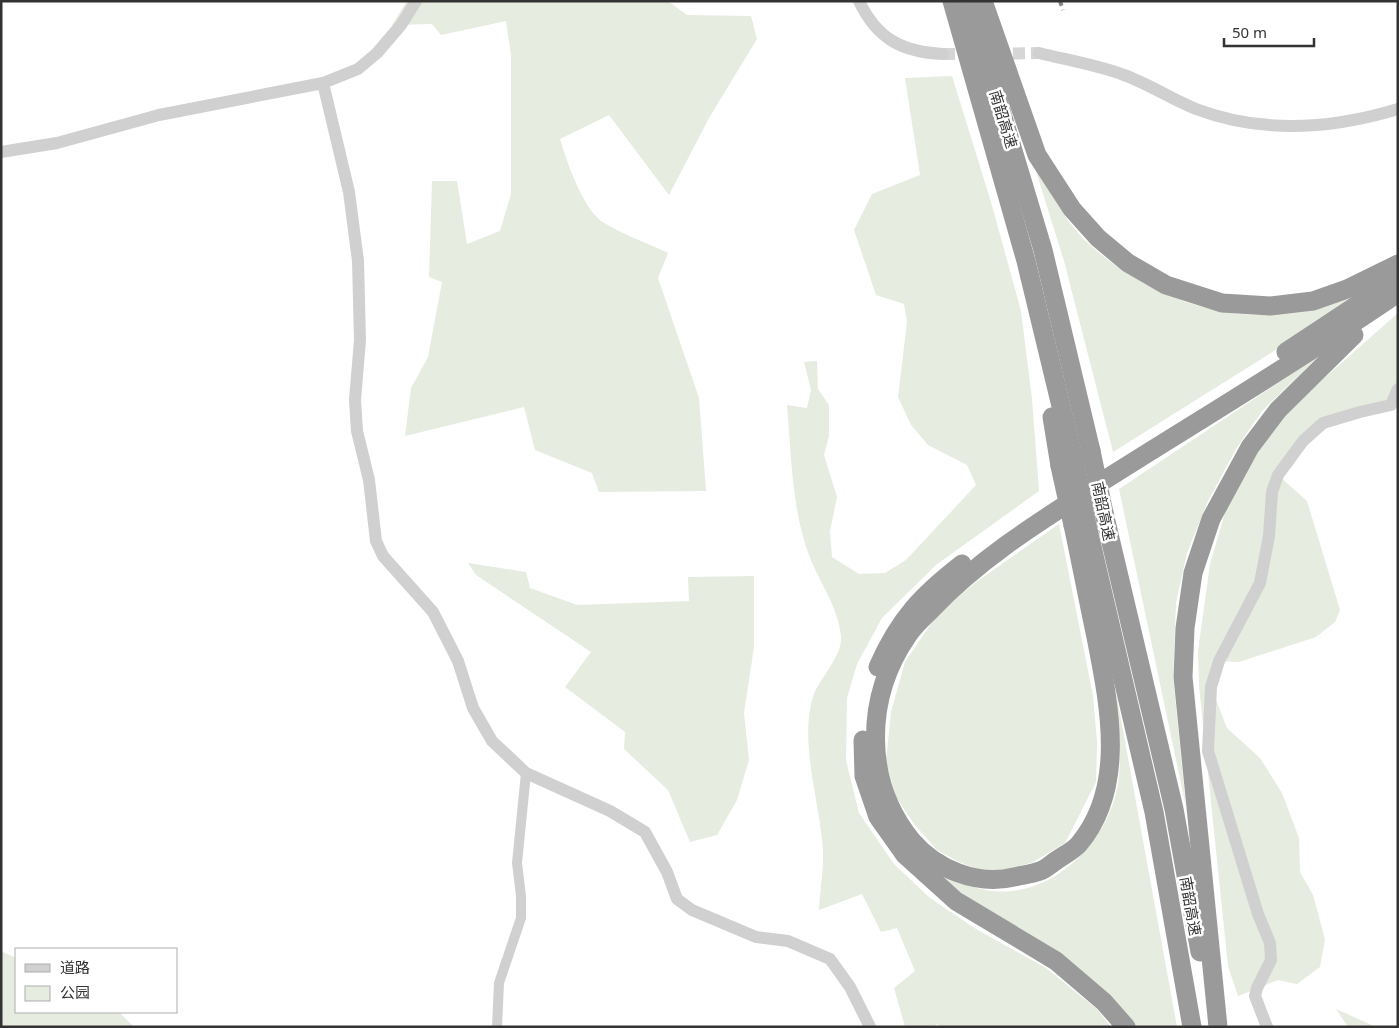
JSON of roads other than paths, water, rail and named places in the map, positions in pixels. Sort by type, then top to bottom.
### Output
[{"type":"highway","name":"南韶高速","points":[[952,1],[1026,261],[1080,523],[1154,812],[1192,1027]]},
{"type":"highway","name":"南韶高速","points":[[968,1],[1043,250],[1174,809],[1213,1027]]},
{"type":"highway","points":[[983,1],[1037,155],[1072,209],[1098,238],[1128,263],[1166,285],[1222,303],[1270,306],[1313,301],[1347,289],[1398,264]]},
{"type":"highway","points":[[1126,1027],[1104,1002],[1056,961],[956,902],[905,855],[878,817],[864,776],[863,730],[872,681],[892,636],[917,602],[991,541],[1398,278]]},
{"type":"highway","points":[[1080,523],[1107,692],[1110,744],[1108,785],[1096,818],[1077,847],[1041,871],[1002,880],[970,876],[948,869],[923,854],[902,829],[885,799],[876,757],[875,718],[887,674],[909,633],[973,569],[1030,528],[1327,342],[1398,293]]},
{"type":"highway","points":[[1218,1027],[1183,677],[1185,628],[1193,573],[1211,519],[1250,446],[1278,410],[1398,293]]},
{"type":"street","points":[[1,152],[56,143],[159,116],[323,83],[358,69],[377,53],[401,24],[416,1]]},
{"type":"street","points":[[859,1],[866,15],[879,31],[893,43],[924,53],[943,54]]},
{"type":"street","points":[[1039,53],[1124,75],[1196,109],[1229,120],[1286,127],[1340,124],[1398,109]]},
{"type":"street","points":[[323,83],[349,192],[358,261],[360,340],[355,400],[357,431],[369,480],[376,540],[383,556],[433,612],[458,661],[472,708],[492,741],[526,773],[610,811],[644,832],[667,872],[677,899],[692,910],[756,937],[788,941],[830,959],[850,987],[870,1027]]},
{"type":"street","points":[[1267,1027],[1255,996],[1271,960],[1270,944],[1258,914],[1208,751],[1211,687],[1219,661],[1260,584],[1269,536],[1272,492],[1278,475],[1303,441],[1324,423],[1360,412],[1391,406],[1398,389]]},
{"type":"street","points":[[497,1027],[499,984],[521,918],[521,896],[517,863],[526,773]]},
{"type":"tunnel","points":[[995,54],[1039,53]]},
{"type":"tunnel","points":[[943,54],[973,54]]},
{"type":"railway","points":[[1060,1],[1063,10]]}]
